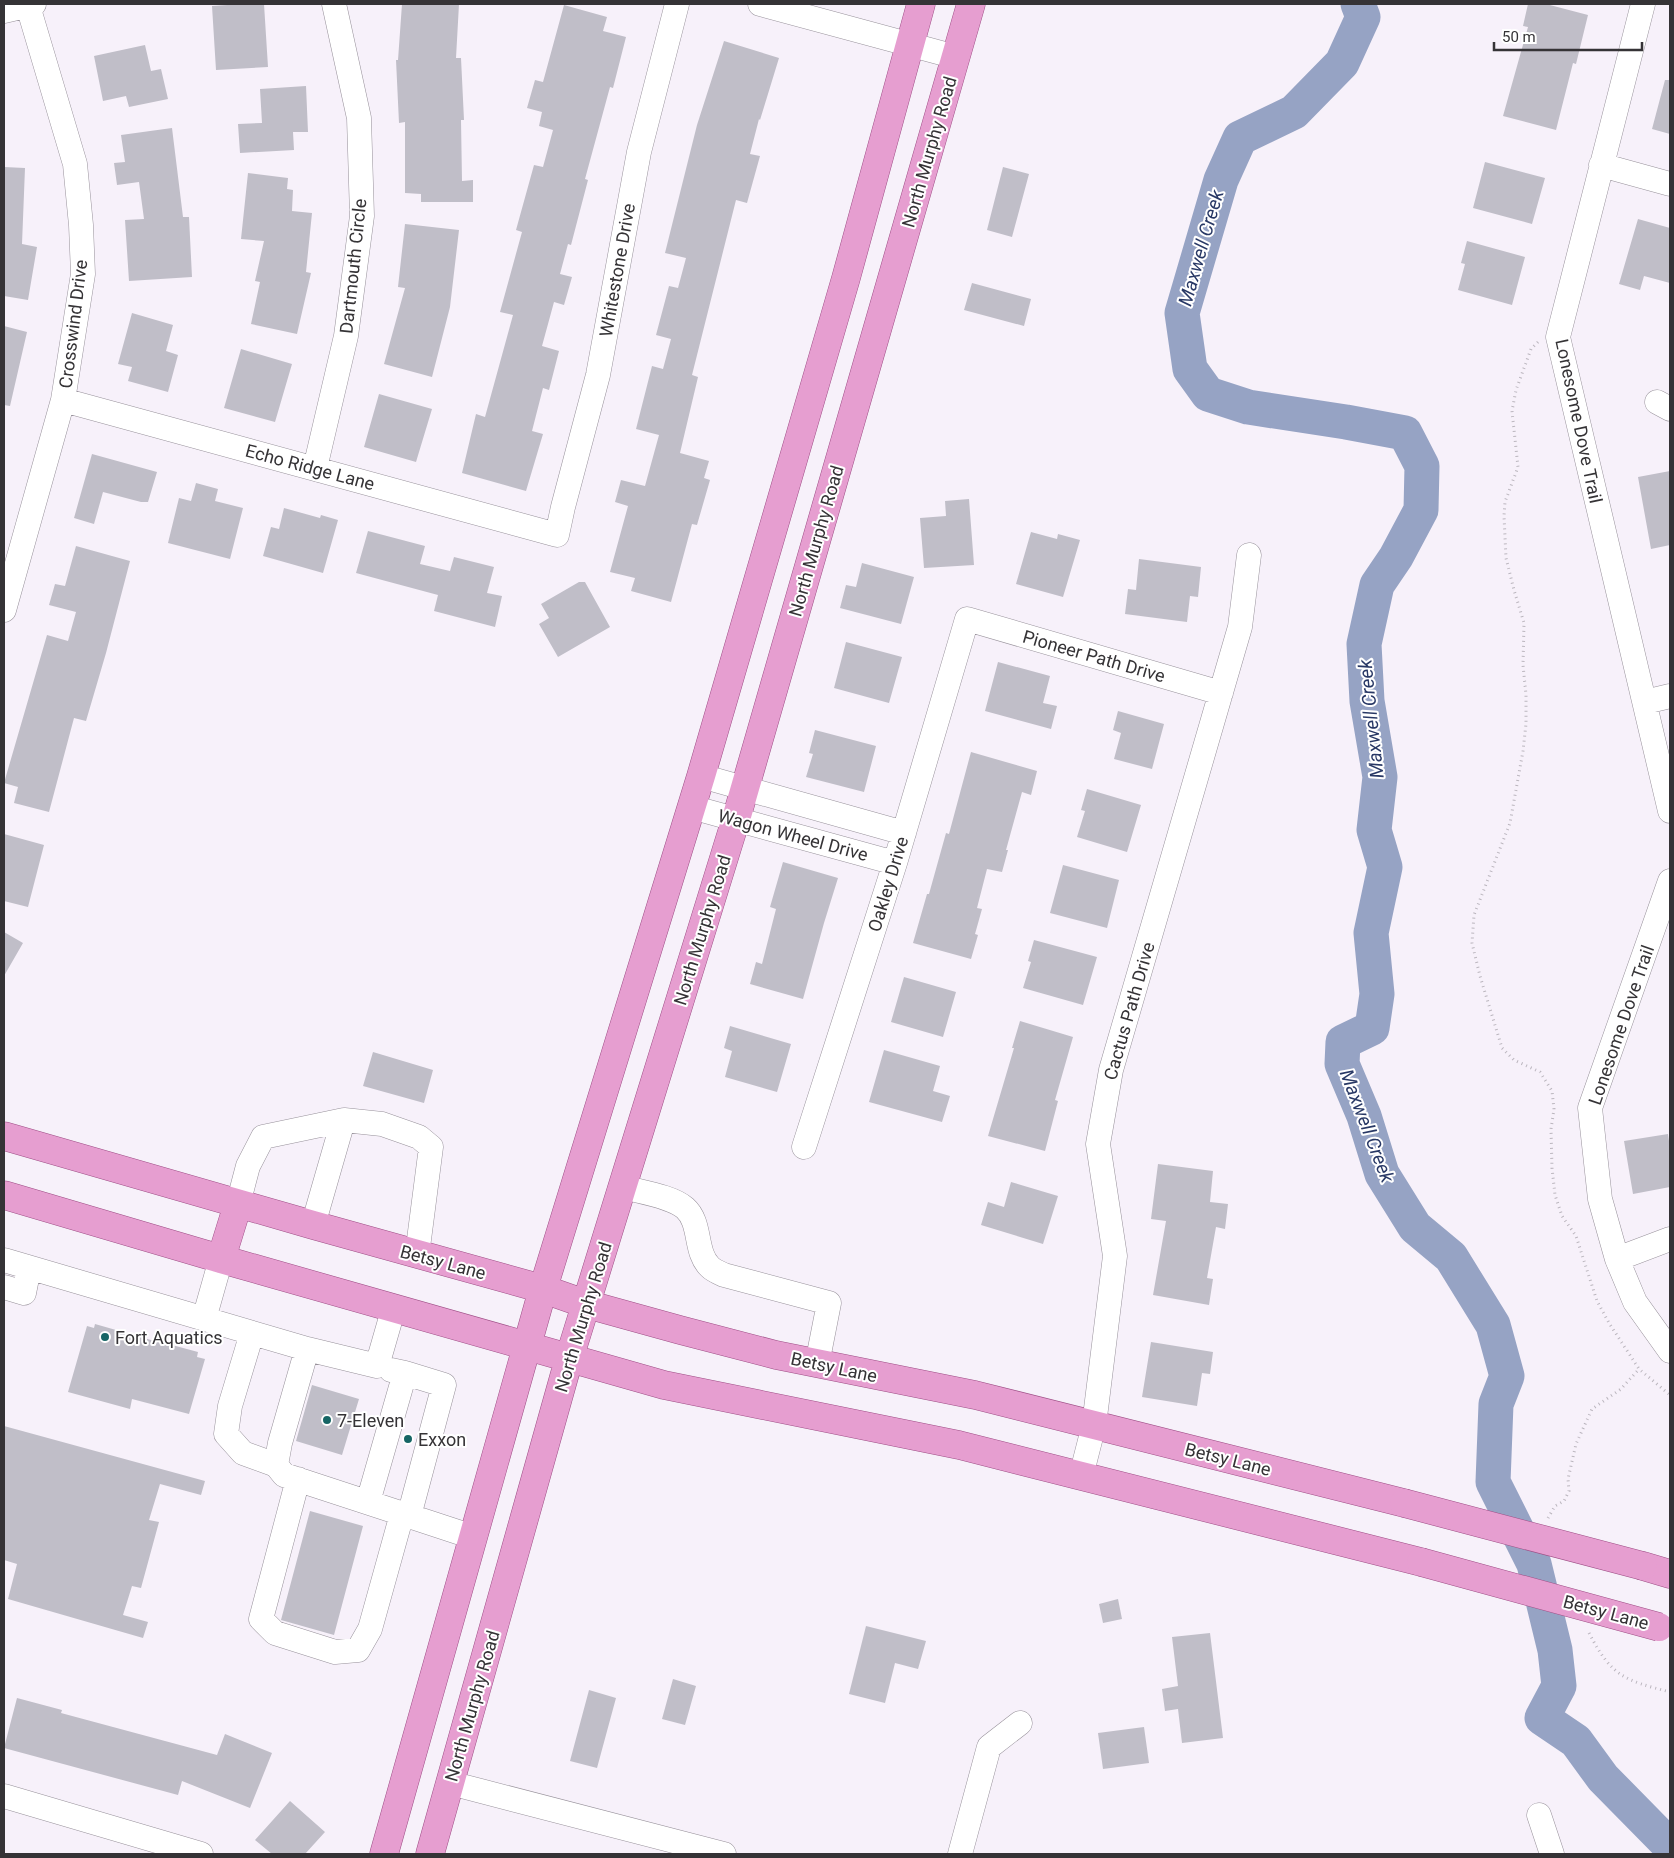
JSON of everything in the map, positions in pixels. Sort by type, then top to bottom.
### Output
[{"type":"main road","points":[[384,1854],[543,1289],[701,776],[846,278],[921,4]]},
{"type":"main road","name":"North Murphy Road","points":[[430,1854],[569,1359],[736,820],[970,4]]},
{"type":"main road","name":"Betsy Lane","points":[[4,1136],[417,1255],[543,1289],[586,1304],[680,1330],[776,1355],[975,1395],[1404,1503],[1670,1574]]},
{"type":"main road","name":"Betsy Lane","points":[[4,1195],[664,1385],[959,1445],[1421,1562],[1665,1628]]},
{"type":"main road","points":[[222,1259],[238,1204]]},
{"type":"street","name":"Dartmouth Circle","points":[[315,468],[346,336],[362,216],[359,118],[334,4]]},
{"type":"street","name":"Whitestone Drive","points":[[557,535],[598,376],[638,152],[677,4]]},
{"type":"street","points":[[760,4],[956,57]]},
{"type":"street","name":"Lonesome Dove Trail","points":[[1643,4],[1558,337],[1670,811]]},
{"type":"street","points":[[4,11],[31,5]]},
{"type":"street","name":"Crosswind Drive","points":[[4,610],[63,400],[83,274],[81,225],[75,164],[31,5]]},
{"type":"street","points":[[1602,165],[1670,184]]},
{"type":"street","name":"Echo Ridge Lane","points":[[63,400],[557,535]]},
{"type":"street","name":"Cactus Path Drive","points":[[1081,1476],[1094,1425],[1115,1256],[1098,1144],[1109,1079],[1240,627],[1249,555]]},
{"type":"street","name":"Pioneer Path Drive","points":[[967,619],[1221,692]]},
{"type":"street","name":"Oakley Drive","points":[[804,1146],[895,863],[967,619]]},
{"type":"street","points":[[1645,702],[1670,696]]},
{"type":"street","name":"Wagon Wheel Drive","points":[[701,776],[904,833]]},
{"type":"street","name":"Wagon Wheel Drive","points":[[691,807],[895,863]]},
{"type":"street","name":"Lonesome Dove Trail","points":[[1670,881],[1662,932],[1590,1108],[1600,1199],[1617,1259],[1635,1302],[1670,1351]]},
{"type":"street","points":[[313,1225],[343,1121]]},
{"type":"street","points":[[238,1204],[248,1166],[263,1137],[343,1121],[382,1124],[419,1137],[431,1147],[417,1255]]},
{"type":"street","points":[[623,1187],[672,1200],[685,1208],[693,1221],[702,1255],[710,1268],[724,1275],[829,1302],[817,1364]]},
{"type":"street","points":[[1617,1259],[1670,1239]]},
{"type":"street","points":[[204,1319],[222,1259]]},
{"type":"street","points":[[4,1260],[307,1349],[405,1373],[444,1385],[370,1629],[358,1650],[334,1652],[274,1633],[261,1619],[298,1479]]},
{"type":"street","points":[[4,1287],[24,1293],[29,1268]]},
{"type":"street","points":[[377,1366],[394,1308]]},
{"type":"street","points":[[252,1333],[230,1406],[226,1434],[243,1453],[276,1465],[284,1475],[473,1536]]},
{"type":"street","points":[[276,1465],[280,1443],[307,1349]]},
{"type":"street","points":[[368,1502],[405,1373]]},
{"type":"street","points":[[960,1854],[989,1747],[1020,1723]]},
{"type":"street","points":[[450,1783],[724,1854]]},
{"type":"street","points":[[4,1796],[201,1854]]},
{"type":"street","points":[[1538,1815],[1552,1854]]},
{"type":"path","points":[[1558,337],[1539,340],[1531,349],[1516,390],[1512,411],[1518,467],[1505,502],[1503,535],[1508,566],[1524,623],[1523,665],[1526,724],[1518,784],[1510,822],[1474,915],[1472,943],[1502,1048],[1514,1060],[1540,1072],[1552,1091],[1554,1109],[1551,1129],[1552,1168],[1555,1195],[1562,1216],[1576,1236],[1597,1301],[1639,1369],[1670,1394]]},
{"type":"path","points":[[1568,1479],[1576,1444],[1592,1409],[1621,1389],[1639,1369]]},
{"type":"building","points":[[264,4],[268,67],[216,70],[212,6]]},
{"type":"building","points":[[402,4],[459,4],[456,58],[461,58],[464,120],[461,120],[462,181],[473,180],[473,202],[421,202],[421,194],[405,193],[405,122],[399,123],[396,60],[398,60]]},
{"type":"building","points":[[1528,4],[1546,4],[1588,15],[1576,64],[1573,63],[1556,130],[1503,116],[1528,27],[1523,26]]},
{"type":"building","points":[[564,5],[607,17],[603,31],[626,37],[613,88],[610,87],[585,179],[588,180],[571,245],[568,244],[560,274],[572,277],[564,305],[554,302],[542,346],[559,351],[549,390],[543,388],[532,431],[543,434],[526,491],[462,473],[476,414],[485,417],[513,315],[500,312],[522,232],[516,230],[534,165],[543,167],[553,130],[539,126],[542,112],[527,108],[535,80],[543,82]]},
{"type":"building","points":[[724,41],[779,58],[759,119],[750,154],[760,156],[747,203],[736,200],[692,375],[698,377],[680,453],[709,461],[704,478],[710,480],[697,525],[692,524],[671,602],[631,591],[635,578],[610,572],[628,506],[615,502],[621,480],[645,486],[659,435],[636,429],[652,366],[663,369],[671,339],[656,335],[669,286],[678,288],[686,258],[665,253],[697,125]]},
{"type":"building","points":[[145,45],[151,71],[161,69],[168,99],[129,107],[126,96],[103,101],[94,56]]},
{"type":"building","points":[[1665,80],[1670,80],[1670,134],[1652,129]]},
{"type":"building","points":[[306,86],[308,132],[293,132],[294,150],[240,153],[238,124],[262,123],[260,89]]},
{"type":"building","points":[[172,128],[183,217],[189,217],[192,277],[129,281],[125,220],[144,219],[139,182],[117,185],[114,163],[125,162],[121,135]]},
{"type":"building","points":[[1485,162],[1545,178],[1532,224],[1473,208]]},
{"type":"building","points":[[4,167],[25,168],[22,244],[37,247],[28,300],[4,296]]},
{"type":"building","points":[[1003,167],[1029,174],[1012,237],[987,230]]},
{"type":"building","points":[[248,173],[288,178],[287,189],[293,190],[292,211],[312,213],[306,272],[311,273],[297,334],[251,324],[260,282],[255,281],[264,241],[241,239]]},
{"type":"building","points":[[1638,219],[1670,228],[1670,283],[1644,276],[1640,290],[1619,284]]},
{"type":"building","points":[[405,224],[459,230],[450,307],[432,377],[384,364],[405,288],[398,287]]},
{"type":"building","points":[[1467,241],[1525,257],[1512,305],[1458,290],[1465,264],[1461,263]]},
{"type":"building","points":[[972,283],[1031,299],[1024,326],[964,310]]},
{"type":"building","points":[[132,313],[173,325],[166,351],[178,355],[168,392],[128,381],[132,367],[118,364]]},
{"type":"building","points":[[4,326],[27,332],[10,406],[4,405]]},
{"type":"building","points":[[241,349],[292,364],[275,422],[224,408]]},
{"type":"building","points":[[379,394],[432,409],[416,462],[364,447]]},
{"type":"building","points":[[92,454],[157,472],[148,502],[141,502],[103,492],[94,524],[74,518]]},
{"type":"building","points":[[1670,471],[1670,545],[1651,549],[1638,477]]},
{"type":"building","points":[[196,483],[218,489],[215,501],[243,508],[230,559],[168,543],[179,498],[191,501]]},
{"type":"building","points":[[969,499],[974,565],[924,568],[920,518],[946,516],[945,501]]},
{"type":"building","points":[[284,508],[320,518],[321,515],[338,520],[323,573],[263,556],[271,527],[279,529]]},
{"type":"building","points":[[368,531],[425,546],[420,564],[450,571],[454,557],[494,567],[487,593],[502,596],[495,627],[434,611],[438,595],[356,573]]},
{"type":"building","points":[[1031,532],[1057,539],[1058,534],[1080,540],[1063,597],[1016,584]]},
{"type":"building","points":[[76,546],[130,561],[86,721],[74,718],[49,812],[14,803],[18,787],[4,783],[47,635],[68,641],[76,612],[49,605],[55,584],[65,586]]},
{"type":"building","points":[[1139,559],[1201,567],[1198,597],[1190,596],[1187,622],[1125,614],[1128,589],[1136,590]]},
{"type":"building","points":[[862,563],[914,577],[901,624],[840,608],[846,585],[856,587]]},
{"type":"building","points":[[579,582],[585,582],[610,627],[558,657],[539,624],[549,618],[541,604]]},
{"type":"building","points":[[846,642],[902,657],[889,703],[834,688]]},
{"type":"building","points":[[998,662],[1050,676],[1043,703],[1057,706],[1051,729],[985,711]]},
{"type":"building","points":[[1118,711],[1164,724],[1152,769],[1114,759],[1121,733],[1113,730]]},
{"type":"building","points":[[815,730],[876,746],[864,792],[806,777],[813,754],[809,753]]},
{"type":"building","points":[[971,752],[1037,771],[1031,795],[1022,792],[1002,872],[987,869],[977,908],[982,909],[975,934],[978,935],[971,959],[913,943],[946,833],[949,834]]},
{"type":"building","points":[[1087,789],[1141,805],[1127,852],[1077,837],[1085,811],[1081,810]]},
{"type":"building","points":[[4,834],[44,845],[28,907],[4,901]]},
{"type":"building","points":[[783,862],[838,878],[803,999],[750,984],[756,962],[762,964],[776,909],[770,907]]},
{"type":"building","points":[[1063,865],[1119,880],[1107,928],[1050,913]]},
{"type":"building","points":[[4,932],[23,943],[4,976]]},
{"type":"building","points":[[1034,940],[1097,957],[1083,1005],[1023,988],[1031,962],[1028,961]]},
{"type":"building","points":[[904,977],[956,992],[943,1037],[891,1022]]},
{"type":"building","points":[[1020,1021],[1073,1037],[1055,1100],[1058,1101],[1045,1151],[988,1136]]},
{"type":"building","points":[[730,1026],[791,1044],[777,1092],[725,1077],[732,1051],[724,1048]]},
{"type":"building","points":[[884,1050],[940,1066],[933,1091],[950,1096],[942,1122],[869,1102]]},
{"type":"building","points":[[373,1052],[433,1070],[424,1103],[363,1086]]},
{"type":"building","points":[[1668,1134],[1670,1187],[1633,1194],[1624,1141]]},
{"type":"building","points":[[1158,1164],[1213,1171],[1210,1202],[1228,1204],[1225,1229],[1216,1227],[1207,1278],[1213,1279],[1209,1305],[1153,1295],[1166,1221],[1151,1219]]},
{"type":"building","points":[[1011,1182],[1058,1196],[1043,1244],[981,1225],[988,1202],[1004,1207]]},
{"type":"building","points":[[95,1324],[198,1352],[197,1357],[205,1359],[189,1414],[132,1399],[130,1409],[68,1392],[87,1326],[94,1328]]},
{"type":"building","points":[[1151,1342],[1213,1352],[1210,1374],[1202,1373],[1197,1406],[1142,1397]]},
{"type":"building","name":"7-Eleven","points":[[312,1385],[359,1399],[342,1455],[296,1441]]},
{"type":"building","points":[[4,1426],[205,1481],[201,1495],[160,1484],[149,1520],[159,1522],[141,1588],[132,1586],[123,1615],[148,1622],[143,1638],[8,1599],[17,1564],[4,1560]]},
{"type":"building","points":[[310,1511],[363,1526],[334,1635],[281,1620]]},
{"type":"building","points":[[1118,1599],[1122,1619],[1103,1623],[1099,1604]]},
{"type":"building","points":[[866,1626],[926,1641],[918,1669],[895,1663],[885,1703],[849,1694]]},
{"type":"building","points":[[1210,1633],[1223,1738],[1182,1743],[1178,1709],[1165,1711],[1162,1689],[1178,1686],[1172,1637]]},
{"type":"building","points":[[673,1679],[696,1686],[685,1725],[662,1719]]},
{"type":"building","points":[[589,1690],[616,1698],[597,1768],[570,1761]]},
{"type":"building","points":[[17,1698],[62,1710],[61,1713],[217,1755],[225,1734],[272,1753],[250,1808],[182,1781],[178,1795],[4,1748]]},
{"type":"building","points":[[1144,1727],[1149,1763],[1103,1769],[1098,1733]]},
{"type":"building","points":[[290,1801],[325,1832],[305,1854],[272,1854],[255,1840]]},
{"type":"waterway","name":"Maxwell Creek","points":[[1358,4],[1363,17],[1342,63],[1294,112],[1240,138],[1221,180],[1182,313],[1190,369],[1208,394],[1248,407],[1405,433],[1422,466],[1421,510],[1396,557],[1377,585],[1364,644],[1367,701],[1380,777],[1374,830],[1385,867],[1371,933],[1377,994],[1372,1028],[1343,1042],[1342,1064],[1364,1116],[1382,1174],[1415,1227],[1451,1257],[1493,1325],[1507,1376],[1496,1404],[1493,1482],[1534,1564],[1555,1650],[1559,1686],[1542,1718],[1576,1741],[1603,1778],[1670,1846]]},
{"type":"place","name":"Fort Aquatics","points":[[105,1337]]},
{"type":"place","name":"7-Eleven","points":[[327,1420]]},
{"type":"place","name":"Exxon","points":[[408,1439]]}]
